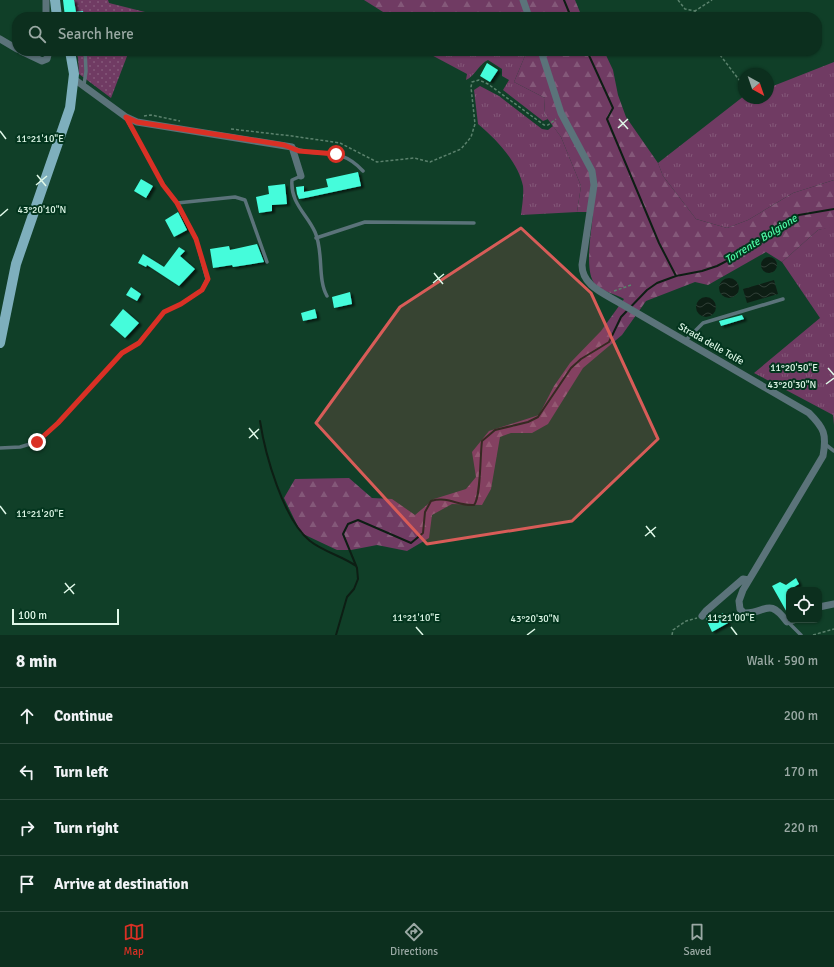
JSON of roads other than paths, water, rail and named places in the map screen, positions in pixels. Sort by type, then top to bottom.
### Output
[{"type":"main road","points":[[55,0],[56,12]]},
{"type":"main road","points":[[0,343],[14,270],[70,108],[74,79],[74,65],[71,56]]},
{"type":"street","points":[[46,0],[46,12]]},
{"type":"street","points":[[522,0],[527,12]]},
{"type":"street","points":[[0,39],[12,45]]},
{"type":"street","points":[[32,56],[42,61],[47,59],[48,56]]},
{"type":"street","name":"Strada delle Tolfe","points":[[543,56],[561,113],[592,171],[594,185],[582,271],[591,285],[643,317],[809,413],[819,423],[825,432],[825,444]]},
{"type":"street","points":[[74,79],[126,117],[137,122],[292,148],[301,176]]},
{"type":"street","points":[[786,618],[775,609],[768,606],[749,613],[744,613],[740,609],[739,601],[749,580],[823,456],[825,444]]},
{"type":"street","points":[[702,616],[743,579],[749,580]]},
{"type":"street","points":[[822,606],[834,604]]},
{"type":"lane","points":[[84,85],[86,71],[85,56]]},
{"type":"lane","points":[[0,448],[20,447],[37,442],[58,423],[122,353],[139,343],[164,312],[181,304],[202,290],[208,279],[196,239],[177,203],[163,185],[126,117]]},
{"type":"lane","points":[[292,148],[299,151],[336,154],[355,162],[363,171]]},
{"type":"lane","points":[[301,176],[292,180],[291,191],[296,203],[315,233],[321,259],[324,290],[327,296]]},
{"type":"lane","points":[[177,203],[235,197],[245,200],[268,262]]},
{"type":"lane","points":[[316,238],[365,222],[474,223]]},
{"type":"lane","points":[[685,341],[703,323],[783,299]]},
{"type":"lane","points":[[825,444],[834,451]]},
{"type":"lane","points":[[792,623],[801,635]]},
{"type":"water","points":[[766,257],[772,257],[777,262],[775,271],[772,273],[766,273],[761,268],[761,262]]},
{"type":"water","points":[[729,278],[736,281],[739,288],[736,295],[729,298],[722,295],[719,288],[722,281]]},
{"type":"water","points":[[774,280],[778,294],[747,303],[743,289]]},
{"type":"water","points":[[706,297],[713,300],[716,307],[713,314],[706,317],[699,314],[696,307],[699,300]]},
{"type":"waterway","points":[[564,0],[569,12]]},
{"type":"waterway","points":[[589,56],[613,108],[607,119],[659,243],[676,276]]},
{"type":"waterway","name":"Torrente Bolgione","points":[[336,635],[347,597],[354,589],[358,579],[357,568],[343,534],[348,524],[358,520],[411,543],[423,533],[425,512],[431,501],[448,500],[474,505],[478,494],[482,441],[495,430],[528,422],[538,417],[571,368],[581,359],[609,342],[621,317],[647,290],[657,283],[676,276],[702,271],[717,266],[748,250],[768,237],[787,221],[799,215],[834,209]]},
{"type":"waterway","points":[[260,421],[266,451],[277,485],[284,502],[300,531],[310,541],[321,548],[356,566]]}]
